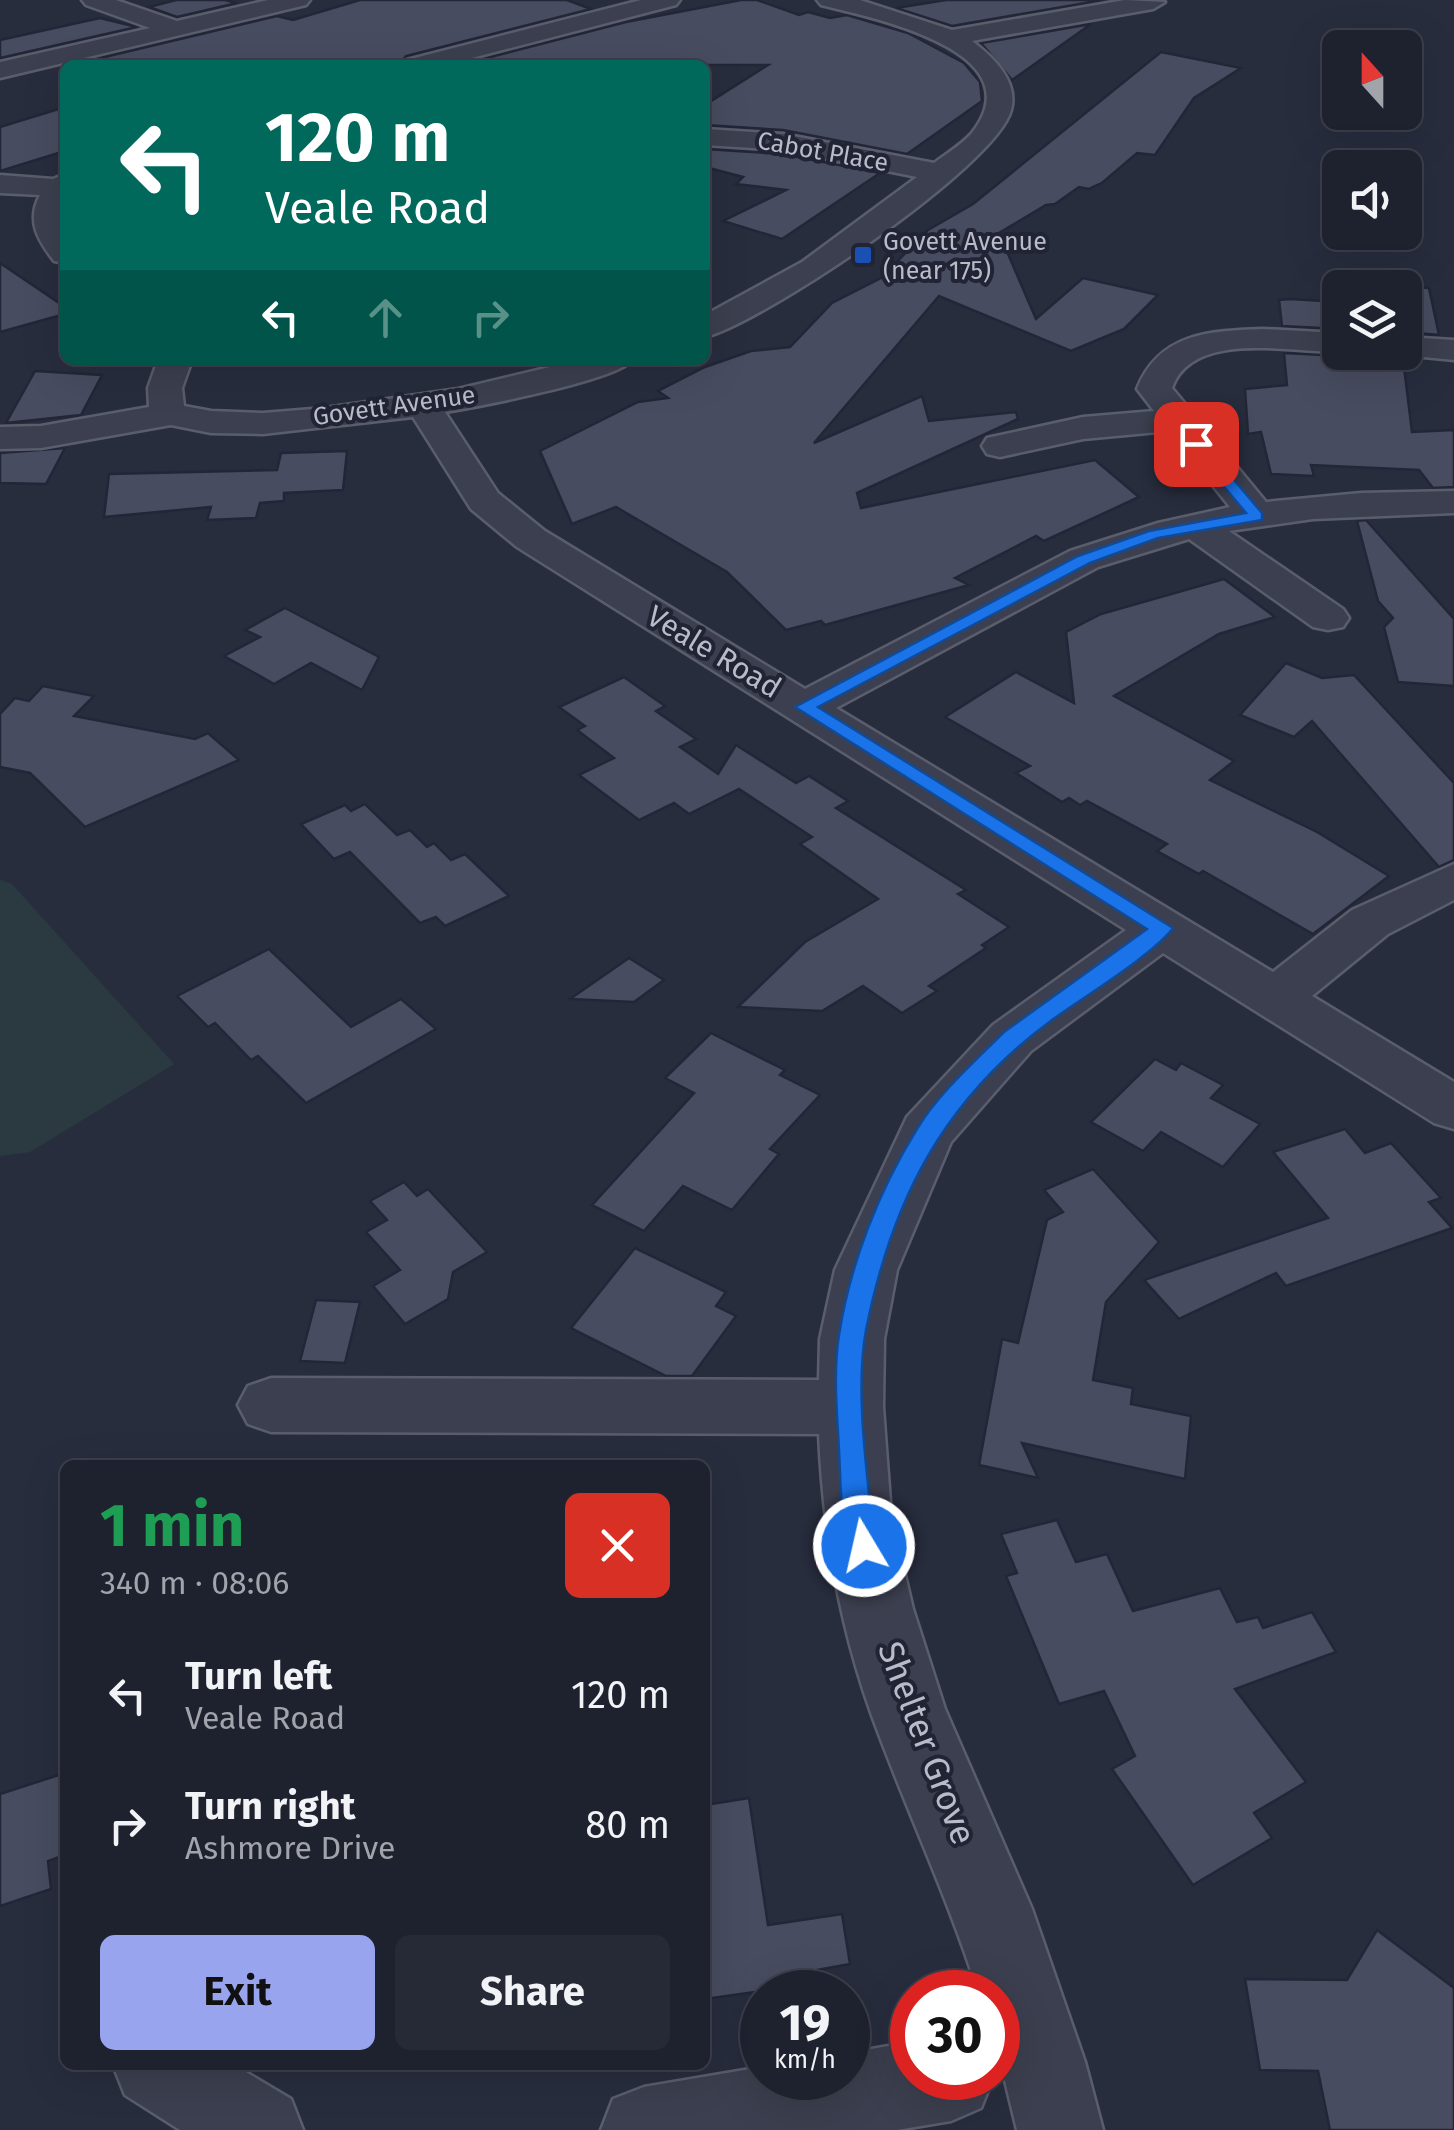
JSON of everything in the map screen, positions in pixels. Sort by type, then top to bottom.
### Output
[{"type":"street","points":[[94,0],[176,29]]},
{"type":"street","points":[[0,70],[298,0]]},
{"type":"street","points":[[435,60],[668,0]]},
{"type":"street","points":[[710,325],[767,297],[808,270],[940,172],[980,141],[995,124],[1004,102],[998,79],[986,64],[950,38],[889,15],[829,0]]},
{"type":"street","points":[[950,38],[1153,2]]},
{"type":"street","name":"Cabot Place","points":[[710,137],[782,142],[940,172]]},
{"type":"street","points":[[0,184],[60,185]]},
{"type":"street","points":[[60,189],[45,219],[49,235],[60,248]]},
{"type":"street","points":[[1256,516],[1154,389],[1156,375],[1166,363],[1201,343],[1274,338],[1322,342]]},
{"type":"street","points":[[1422,348],[1454,350]]},
{"type":"street","points":[[171,414],[163,405],[162,393],[173,365]]},
{"type":"street","name":"Govett Avenue","points":[[171,414],[191,422],[220,424],[422,404],[512,387],[596,365]]},
{"type":"street","name":"Veale Road","points":[[422,404],[457,463],[502,518],[1454,1110]]},
{"type":"street","points":[[0,438],[41,436],[171,414]]},
{"type":"street","points":[[1000,446],[1105,425],[1176,420]]},
{"type":"street","points":[[804,707],[1084,559],[1123,544],[1195,524],[1256,516],[1385,503],[1454,502]]},
{"type":"street","points":[[1195,524],[1328,618]]},
{"type":"street","points":[[1274,999],[1370,922],[1454,880]]},
{"type":"street","name":"Shelter Grove","points":[[1033,2087],[992,1909],[908,1712],[882,1626],[857,1515],[850,1406],[852,1338],[866,1270],[927,1132],[1012,1038],[1162,928]]},
{"type":"street","points":[[271,1404],[850,1406]]},
{"type":"street","points":[[163,2070],[260,2130]]},
{"type":"street","points":[[644,2130],[890,2088]]},
{"type":"shaded area","points":[[0,880],[12,884],[174,1064],[30,1152],[0,1156]]},
{"type":"building","points":[[176,0],[237,3],[177,17],[149,7]]},
{"type":"building","points":[[360,0],[567,0],[591,9],[406,56],[403,60],[92,60],[277,16],[293,20]]},
{"type":"building","points":[[741,0],[757,0],[799,15],[847,15],[908,33],[964,63],[980,82],[982,101],[907,154],[783,130],[710,125],[710,102],[768,65],[710,65],[710,60],[479,60],[626,22]]},
{"type":"building","points":[[946,0],[1103,0],[952,26],[896,8]]},
{"type":"building","points":[[100,18],[137,27],[0,58],[0,40]]},
{"type":"building","points":[[1091,24],[1012,80],[981,43]]},
{"type":"building","points":[[1161,52],[1241,68],[1194,98],[1155,155],[1137,153],[1102,183],[1089,189],[1079,187],[999,233],[1036,319],[1083,278],[1158,295],[1124,329],[1071,351],[939,296],[814,443],[922,396],[929,421],[1016,412],[1018,419],[857,493],[861,508],[1095,460],[1139,497],[1044,541],[1036,536],[955,578],[969,585],[825,625],[821,621],[786,630],[727,572],[616,507],[572,524],[540,451],[638,402],[668,398],[658,391],[705,367],[751,351],[790,347],[832,303],[881,278],[928,230],[973,204]]},
{"type":"building","points":[[60,109],[60,153],[0,171],[0,127]]},
{"type":"building","points":[[710,149],[782,154],[880,173],[782,239],[723,221],[786,190],[736,184],[743,177],[710,168]]},
{"type":"building","points":[[0,263],[60,304],[60,315],[0,332]]},
{"type":"building","points":[[1422,288],[1429,288],[1439,335],[1422,334]]},
{"type":"building","points":[[1279,300],[1322,301],[1322,328],[1282,326]]},
{"type":"building","points":[[1284,353],[1322,355],[1322,370],[1404,370],[1412,432],[1454,430],[1454,487],[1433,488],[1419,470],[1311,465],[1314,476],[1271,474],[1261,432],[1248,434],[1245,389],[1287,385]]},
{"type":"building","points":[[35,371],[102,375],[81,415],[6,423]]},
{"type":"building","points":[[65,448],[46,484],[0,483],[0,453]]},
{"type":"building","points":[[347,451],[343,490],[284,493],[284,501],[260,503],[256,518],[207,520],[211,507],[104,517],[109,474],[277,470],[281,453]]},
{"type":"building","points":[[1366,520],[1454,619],[1454,686],[1398,682],[1384,627],[1393,618],[1378,601],[1357,521]]},
{"type":"building","points":[[1224,579],[1275,617],[1219,634],[1114,696],[1234,761],[1210,780],[1317,832],[1389,876],[1313,934],[1203,871],[1199,874],[1157,851],[1167,844],[1087,801],[1080,805],[1069,798],[1062,802],[1016,773],[1030,766],[945,717],[1016,672],[1074,703],[1066,632],[1101,614]]},
{"type":"building","points":[[285,608],[379,657],[362,690],[311,663],[274,684],[224,656],[260,637],[245,630]]},
{"type":"building","points":[[1286,663],[1322,678],[1354,675],[1454,783],[1454,860],[1439,867],[1312,721],[1294,737],[1240,715]]},
{"type":"building","points":[[624,677],[665,706],[656,711],[696,739],[680,747],[718,774],[736,745],[796,783],[809,776],[848,801],[836,808],[966,890],[958,894],[1009,927],[982,945],[986,948],[929,986],[937,991],[902,1013],[863,986],[822,1011],[738,1007],[805,942],[878,899],[800,844],[812,837],[739,789],[689,814],[674,803],[639,820],[579,775],[614,758],[577,730],[585,726],[559,707]]},
{"type":"building","points":[[43,686],[94,696],[74,716],[195,739],[208,733],[239,760],[85,827],[30,773],[0,767],[0,714],[15,698],[29,701]]},
{"type":"building","points":[[365,804],[397,835],[410,830],[427,847],[434,843],[451,860],[465,854],[509,896],[445,926],[436,917],[420,923],[350,852],[334,859],[301,824],[345,805],[351,811]]},
{"type":"building","points":[[269,949],[351,1027],[401,999],[436,1029],[306,1103],[258,1056],[251,1060],[215,1023],[208,1027],[177,996]]},
{"type":"building","points":[[629,958],[664,980],[634,1002],[570,999]]},
{"type":"building","points":[[711,1033],[785,1070],[780,1075],[820,1095],[770,1149],[779,1154],[732,1210],[683,1186],[644,1231],[592,1205],[694,1093],[665,1078]]},
{"type":"building","points":[[1155,1059],[1176,1070],[1181,1063],[1223,1085],[1211,1098],[1260,1124],[1223,1167],[1161,1132],[1143,1151],[1091,1122]]},
{"type":"building","points":[[1345,1129],[1365,1153],[1391,1143],[1441,1198],[1429,1202],[1452,1228],[1286,1286],[1276,1273],[1179,1319],[1144,1280],[1328,1218],[1273,1152]]},
{"type":"building","points":[[1093,1169],[1159,1242],[1106,1302],[1093,1380],[1133,1388],[1131,1404],[1191,1416],[1185,1479],[1022,1443],[1038,1478],[979,1465],[1002,1339],[1018,1343],[1047,1220],[1063,1212],[1044,1190]]},
{"type":"building","points":[[404,1182],[417,1196],[428,1189],[487,1252],[453,1272],[448,1299],[405,1324],[373,1286],[400,1270],[366,1232],[387,1220],[370,1201]]},
{"type":"building","points":[[635,1248],[726,1292],[716,1306],[736,1316],[692,1376],[666,1376],[571,1328]]},
{"type":"building","points":[[316,1300],[360,1302],[345,1363],[300,1361]]},
{"type":"building","points":[[1057,1520],[1076,1562],[1107,1554],[1133,1611],[1220,1588],[1237,1622],[1258,1617],[1263,1628],[1312,1612],[1336,1652],[1235,1689],[1306,1782],[1254,1813],[1272,1838],[1193,1885],[1112,1769],[1135,1756],[1104,1691],[1059,1704],[1006,1576],[1017,1573],[1001,1534]]},
{"type":"building","points":[[60,1775],[60,1857],[48,1861],[51,1889],[0,1906],[0,1794]]},
{"type":"building","points":[[749,1798],[768,1925],[842,1914],[850,1964],[817,1970],[740,1970],[740,1994],[710,1998],[710,1804]]},
{"type":"building","points":[[1377,1930],[1454,1988],[1454,2130],[1330,2130],[1318,2071],[1260,2070],[1245,1979],[1347,1980]]},
{"type":"place","name":"Govett Avenue (near 175)","points":[[863,255]]},
{"type":"route","points":[[864,1546],[857,1515],[850,1406],[852,1338],[866,1270],[898,1190],[927,1132],[1012,1038],[1162,928],[804,707],[1084,559],[1154,534],[1256,516],[1196,444]]}]
